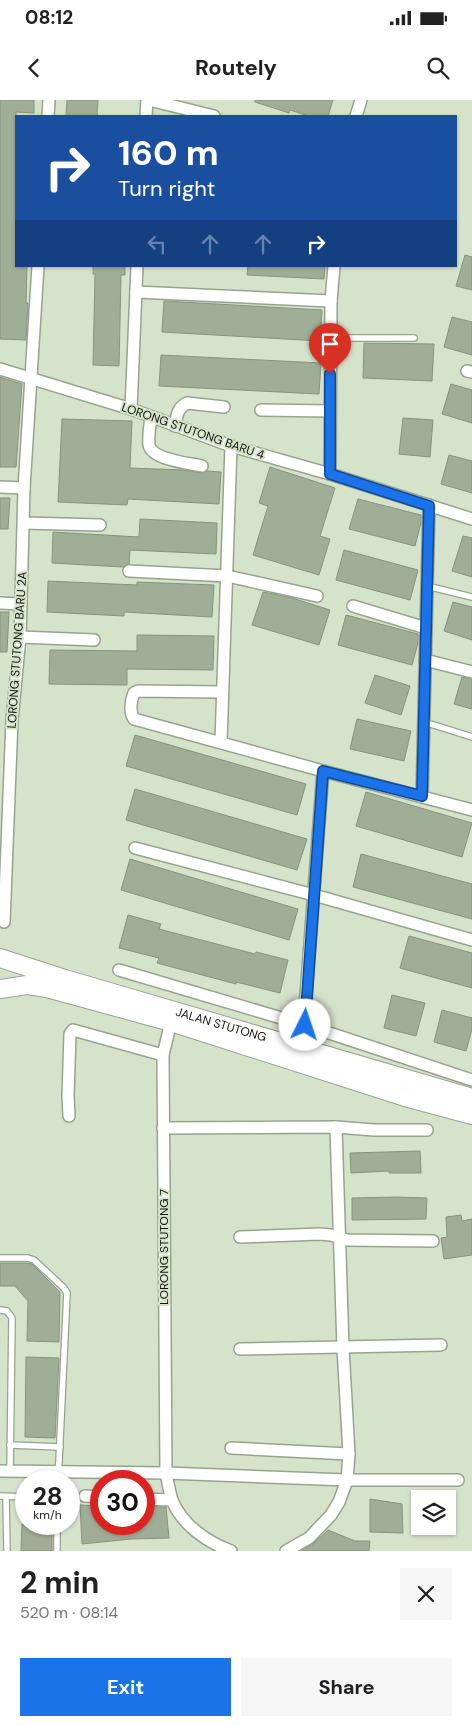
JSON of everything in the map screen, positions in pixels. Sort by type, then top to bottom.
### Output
[{"type":"main road","name":"JALAN STUTONG","points":[[0,958],[65,979],[472,1098]]},
{"type":"main road","name":"JALAN STUTONG","points":[[0,989],[27,984],[171,1022],[406,1097],[472,1115]]},
{"type":"street","points":[[48,115],[49,100]]},
{"type":"street","points":[[146,115],[148,100],[166,102],[211,115]]},
{"type":"street","points":[[356,115],[362,100]]},
{"type":"street","name":"LORONG STUTONG BARU 2A","points":[[4,922],[3,883],[12,720],[20,637],[24,488],[38,267]]},
{"type":"street","points":[[130,409],[138,267]]},
{"type":"street","points":[[330,474],[330,338],[334,267]]},
{"type":"street","points":[[136,292],[331,301]]},
{"type":"street","name":"LORONG STUTONG BARU 4","points":[[0,369],[130,409],[231,446],[330,474],[472,519]]},
{"type":"street","points":[[176,426],[178,410],[186,403],[224,407]]},
{"type":"street","points":[[261,410],[330,411]]},
{"type":"street","points":[[151,417],[149,444],[152,452],[159,456],[202,466]]},
{"type":"street","points":[[221,742],[231,446]]},
{"type":"street","points":[[0,487],[24,488]]},
{"type":"street","points":[[422,796],[429,506]]},
{"type":"street","points":[[24,523],[100,525]]},
{"type":"street","points":[[129,571],[228,576],[317,596]]},
{"type":"street","points":[[0,603],[21,604]]},
{"type":"street","points":[[353,606],[426,628]]},
{"type":"street","points":[[20,637],[94,640]]},
{"type":"street","points":[[425,660],[472,672]]},
{"type":"street","points":[[222,692],[138,691],[134,692],[132,697],[131,713],[134,718],[323,771],[472,810]]},
{"type":"street","points":[[0,720],[12,720]]},
{"type":"street","points":[[302,1048],[323,771]]},
{"type":"street","points":[[135,848],[314,895],[472,940]]},
{"type":"street","points":[[119,970],[305,1025],[472,1080]]},
{"type":"street","name":"LORONG STUTONG 7","points":[[171,1022],[163,1056],[166,1473],[172,1500],[188,1525],[217,1545],[231,1551]]},
{"type":"street","points":[[69,1116],[68,1061],[70,1034],[74,1030],[163,1056]]},
{"type":"street","points":[[163,1128],[336,1127],[374,1130],[427,1130]]},
{"type":"street","points":[[286,1551],[308,1538],[330,1515],[339,1502],[347,1480],[350,1454],[342,1348],[336,1127]]},
{"type":"street","points":[[240,1237],[320,1234],[347,1240],[433,1241]]},
{"type":"street","points":[[240,1349],[442,1345]]},
{"type":"street","points":[[232,1448],[350,1454]]},
{"type":"street","points":[[80,1476],[166,1473],[347,1480],[458,1480]]},
{"type":"street","points":[[85,1496],[90,1496]]},
{"type":"street","points":[[155,1499],[172,1500]]},
{"type":"lane","points":[[330,338],[414,338]]},
{"type":"lane","points":[[427,586],[472,597]]},
{"type":"lane","points":[[424,722],[472,737]]},
{"type":"lane","points":[[0,1258],[28,1258],[34,1260],[67,1293],[58,1470]]},
{"type":"lane","points":[[0,1310],[7,1311],[12,1318],[10,1445],[5,1471]]},
{"type":"lane","points":[[10,1445],[60,1447]]},
{"type":"lane","points":[[3,1496],[7,1551]]},
{"type":"lane","points":[[57,1535],[57,1551]]},
{"type":"building","points":[[0,100],[34,100],[34,113],[16,112],[15,115],[15,267],[27,267],[26,303],[28,303],[26,340],[0,339]]},
{"type":"building","points":[[67,100],[98,100],[97,115],[66,115]]},
{"type":"building","points":[[255,100],[333,100],[328,115],[306,115],[290,110],[289,113],[255,102]]},
{"type":"building","points":[[465,255],[472,257],[472,290],[456,286]]},
{"type":"building","points":[[93,267],[125,267],[125,275],[121,275],[119,366],[93,365],[95,274],[93,274]]},
{"type":"building","points":[[248,267],[325,267],[324,279],[247,275]]},
{"type":"building","points":[[164,301],[322,310],[320,341],[162,332]]},
{"type":"building","points":[[452,317],[472,322],[472,355],[444,347]]},
{"type":"building","points":[[364,343],[434,344],[432,381],[363,378]]},
{"type":"building","points":[[161,355],[321,363],[319,394],[159,386]]},
{"type":"building","points":[[0,377],[22,384],[16,467],[0,467]]},
{"type":"building","points":[[451,384],[472,390],[472,423],[442,414]]},
{"type":"building","points":[[403,418],[433,420],[430,457],[399,454]]},
{"type":"building","points":[[62,419],[132,421],[130,468],[184,470],[201,473],[207,471],[221,472],[219,504],[128,499],[127,505],[58,502]]},
{"type":"building","points":[[449,455],[472,461],[472,493],[441,484]]},
{"type":"building","points":[[270,467],[335,488],[320,536],[330,539],[319,575],[253,555],[268,506],[259,503]]},
{"type":"building","points":[[0,498],[10,498],[8,529],[0,529]]},
{"type":"building","points":[[358,499],[421,515],[421,523],[415,546],[349,529]]},
{"type":"building","points":[[140,519],[217,523],[216,554],[130,550],[129,564],[123,567],[52,563],[53,532],[139,537]]},
{"type":"building","points":[[463,536],[472,538],[472,577],[452,571]]},
{"type":"building","points":[[344,550],[418,570],[410,600],[336,580]]},
{"type":"building","points":[[48,581],[137,585],[137,582],[214,585],[212,617],[124,612],[124,616],[47,612]]},
{"type":"building","points":[[263,592],[289,597],[330,610],[319,645],[252,625]]},
{"type":"building","points":[[453,602],[472,607],[472,640],[444,631]]},
{"type":"building","points":[[0,612],[9,612],[7,652],[0,652]]},
{"type":"building","points":[[346,615],[418,634],[418,643],[412,665],[338,645]]},
{"type":"building","points":[[137,635],[214,636],[213,670],[127,669],[127,685],[49,684],[50,650],[137,651]]},
{"type":"building","points":[[375,675],[410,686],[401,715],[365,703]]},
{"type":"building","points":[[462,677],[472,679],[472,709],[454,704]]},
{"type":"building","points":[[357,719],[411,731],[404,761],[350,749]]},
{"type":"building","points":[[135,735],[306,784],[297,815],[126,766]]},
{"type":"building","points":[[135,789],[307,839],[297,870],[126,820]]},
{"type":"building","points":[[366,792],[472,823],[462,857],[356,826]]},
{"type":"building","points":[[361,854],[472,884],[472,919],[353,887]]},
{"type":"building","points":[[130,859],[298,909],[289,940],[121,890]]},
{"type":"building","points":[[128,915],[161,924],[159,929],[255,954],[256,952],[288,960],[280,993],[236,982],[236,984],[157,963],[159,958],[119,948]]},
{"type":"building","points":[[409,936],[472,953],[472,988],[400,968]]},
{"type":"building","points":[[392,995],[425,1003],[416,1036],[384,1028]]},
{"type":"building","points":[[442,1010],[472,1018],[472,1029],[466,1051],[434,1042]]},
{"type":"building","points":[[420,1151],[421,1173],[389,1173],[389,1171],[351,1173],[350,1153]]},
{"type":"building","points":[[352,1198],[427,1198],[426,1219],[352,1220]]},
{"type":"building","points":[[461,1215],[462,1221],[472,1219],[472,1255],[444,1259],[441,1238],[447,1237],[446,1217]]},
{"type":"building","points":[[0,1263],[32,1264],[60,1292],[59,1342],[27,1341],[28,1301],[15,1286],[0,1286]]},
{"type":"building","points":[[26,1357],[59,1358],[55,1438],[25,1437]]},
{"type":"building","points":[[370,1499],[402,1504],[403,1533],[370,1532]]},
{"type":"building","points":[[80,1505],[90,1505],[90,1535],[155,1535],[155,1506],[166,1507],[169,1538],[131,1539],[82,1544]]},
{"type":"building","points":[[328,1530],[355,1541],[370,1541],[369,1551],[301,1551],[313,1544]]},
{"type":"building","points":[[22,1535],[52,1535],[52,1551],[21,1551]]},
{"type":"route","points":[[305,1025],[323,771],[422,796],[429,506],[330,474],[330,374]]}]
